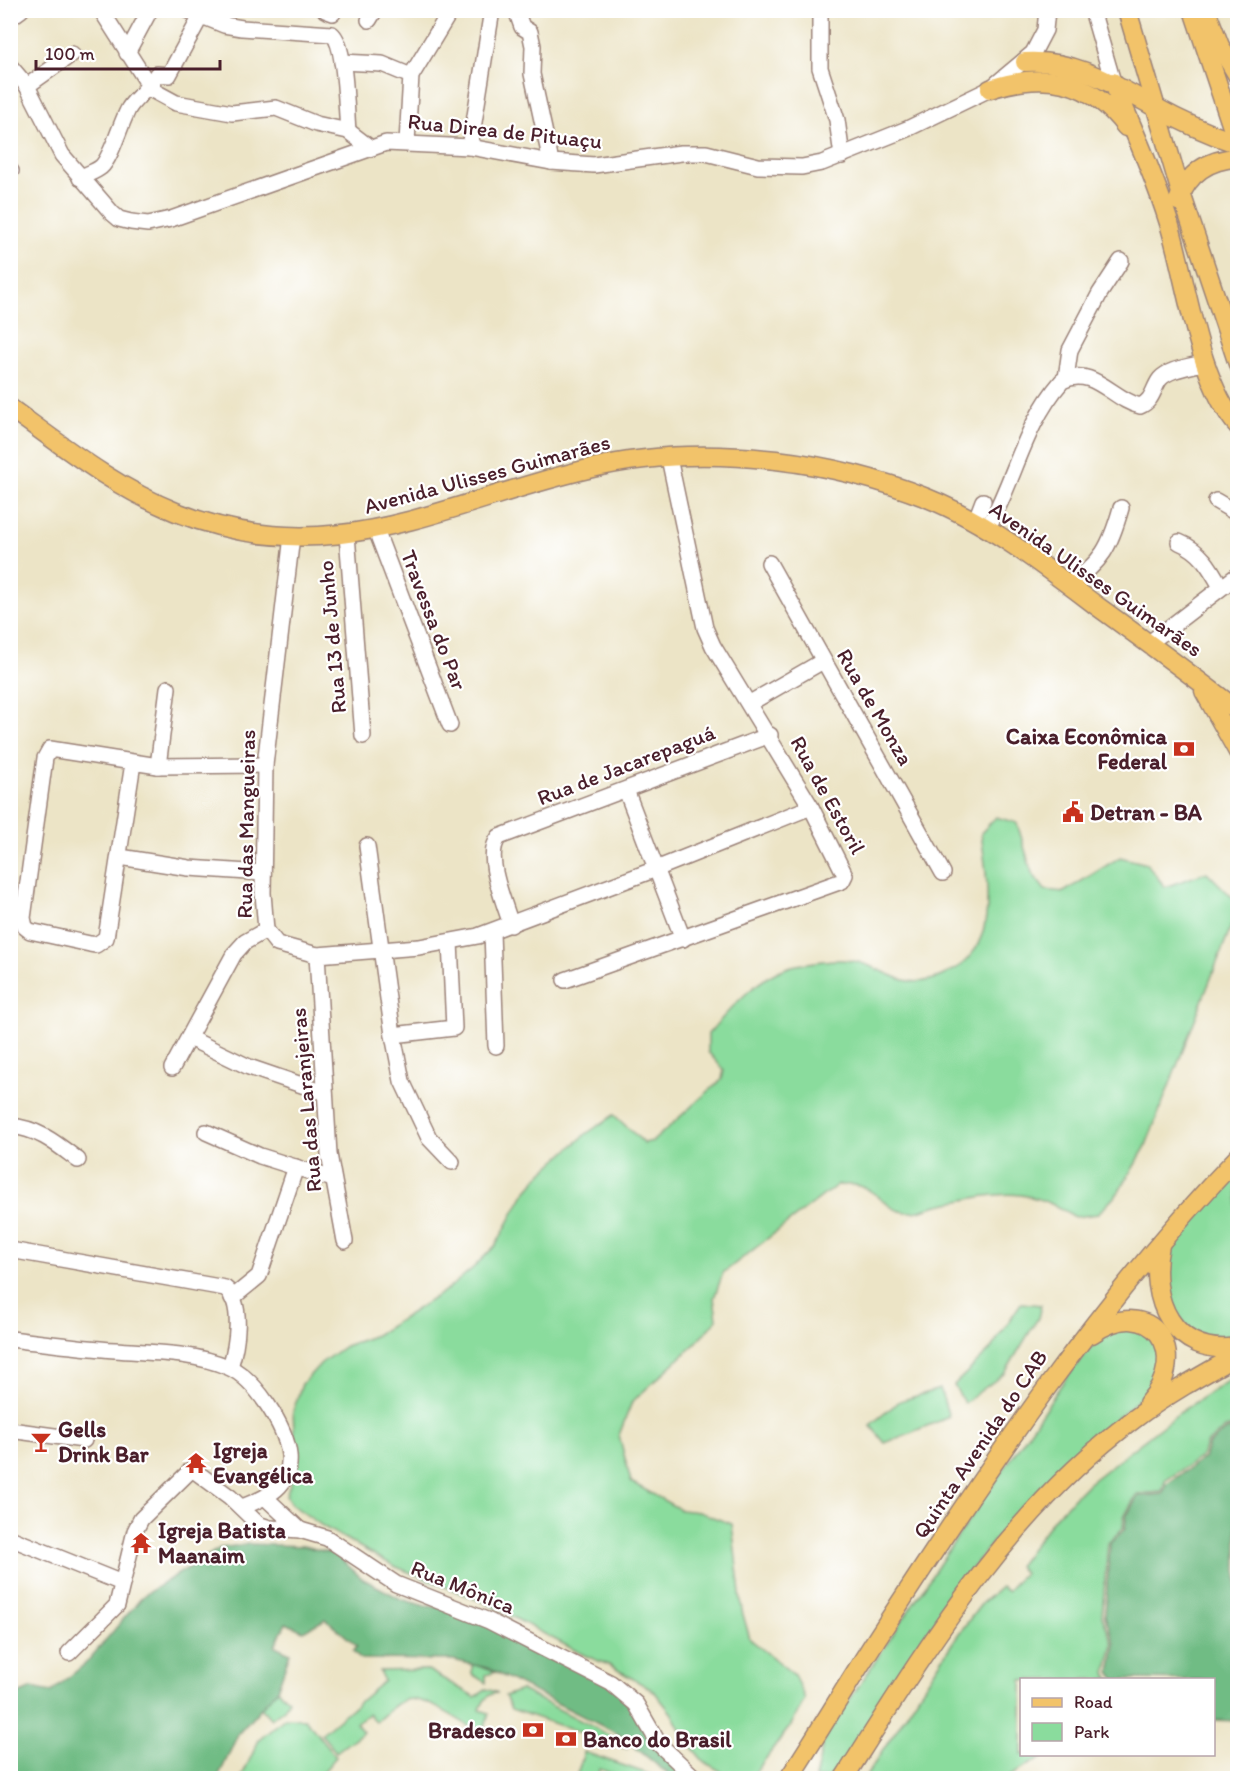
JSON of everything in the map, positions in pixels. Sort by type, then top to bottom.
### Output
[{"type":"main road","points":[[1127,10],[1181,194],[1238,364]]},
{"type":"main road","points":[[1193,10],[1237,144]]},
{"type":"main road","points":[[1206,10],[1220,46],[1238,76]]},
{"type":"main road","points":[[1025,62],[1065,64],[1113,82],[1154,106],[1237,144]]},
{"type":"main road","points":[[990,89],[1033,78],[1052,79],[1070,84],[1104,102],[1118,115],[1141,148]]},
{"type":"main road","points":[[1113,82],[1141,148],[1169,224],[1205,362],[1220,402],[1238,426]]},
{"type":"main road","points":[[1169,224],[1188,180],[1211,162],[1238,158]]},
{"type":"main road","points":[[1212,289],[1238,328]]},
{"type":"main road","name":"Avenida Ulisses Guimarães","points":[[10,408],[92,468],[156,503],[226,528],[292,536],[347,535],[439,519],[614,464],[669,458],[746,457],[822,468],[908,491],[981,526],[1069,585],[1238,711]]},
{"type":"main road","name":"Avenida Ulisses Guimarães","points":[[1198,682],[1214,704],[1238,752]]},
{"type":"main road","name":"Quinta Avenida do CAB","points":[[788,1776],[1009,1440],[1079,1344],[1160,1243],[1238,1157]]},
{"type":"main road","points":[[1160,1243],[1156,1266],[1157,1290],[1161,1306],[1171,1323],[1185,1336],[1200,1344],[1217,1348],[1238,1347]]},
{"type":"main road","points":[[1079,1344],[1107,1324],[1120,1320],[1146,1322],[1163,1340],[1168,1365],[1165,1377],[1153,1397],[1132,1420]]},
{"type":"main road","points":[[844,1779],[938,1632],[1014,1534],[1082,1463],[1132,1420],[1166,1397],[1238,1355]]},
{"type":"street","points":[[10,18],[21,10]]},
{"type":"street","points":[[101,10],[127,53],[151,86],[176,103],[232,113],[276,108],[316,124],[348,131],[369,147]]},
{"type":"street","points":[[127,53],[150,10]]},
{"type":"street","points":[[407,142],[411,76],[451,10]]},
{"type":"street","points":[[470,147],[492,10]]},
{"type":"street","points":[[516,10],[522,27],[530,32],[533,46],[532,74],[551,162]]},
{"type":"street","points":[[820,10],[820,68],[837,120],[842,156]]},
{"type":"street","name":"Rua Direa de Pituaçu","points":[[80,178],[119,219],[148,224],[171,219],[369,147],[407,142],[470,147],[551,162],[594,165],[681,153],[706,153],[758,166],[793,167],[822,163],[908,129],[990,89],[1025,62],[1041,42],[1047,10]]},
{"type":"street","points":[[1092,10],[1113,82]]},
{"type":"street","points":[[10,66],[27,86],[62,155],[80,178],[103,166],[127,118],[128,109],[136,98],[151,86],[157,74],[169,75],[175,68],[194,13],[242,28],[332,34],[337,39],[342,62],[348,131]]},
{"type":"street","points":[[27,86],[72,54]]},
{"type":"street","points":[[342,62],[382,63],[411,76]]},
{"type":"street","points":[[981,526],[1001,502],[1027,435],[1055,388],[1066,378],[1070,350],[1121,261]]},
{"type":"street","points":[[1066,378],[1092,379],[1140,406],[1151,397],[1161,378],[1175,369],[1205,362]]},
{"type":"street","name":"Rua de Estoril","points":[[565,981],[842,881],[845,872],[770,735],[713,646],[705,628],[669,458]]},
{"type":"street","points":[[981,526],[983,501]]},
{"type":"street","points":[[1216,501],[1238,514]]},
{"type":"street","points":[[1069,585],[1102,558],[1115,531],[1121,508]]},
{"type":"street","name":"Travessa do Par","points":[[376,530],[450,725]]},
{"type":"street","name":"Rua 13 de Junho","points":[[347,535],[363,736]]},
{"type":"street","name":"Rua das Mangueiras","points":[[292,536],[265,765],[263,873],[266,930],[277,944],[317,955],[450,942],[492,932],[811,807]]},
{"type":"street","points":[[1179,542],[1189,546],[1203,558],[1221,587]]},
{"type":"street","name":"Rua de Monza","points":[[769,563],[943,873]]},
{"type":"street","points":[[1148,644],[1238,575]]},
{"type":"street","points":[[750,703],[823,661]]},
{"type":"street","points":[[158,766],[168,688]]},
{"type":"street","name":"Rua de Jacarepaguá","points":[[511,925],[493,864],[492,850],[499,837],[770,735]]},
{"type":"street","points":[[133,763],[107,933],[102,942],[90,944],[30,931],[25,927],[23,918],[48,751],[55,748],[158,766],[265,765]]},
{"type":"street","points":[[626,790],[683,939]]},
{"type":"street","points":[[367,846],[393,1035],[402,1081],[409,1100],[429,1138],[452,1162]]},
{"type":"street","points":[[120,857],[189,868],[263,873]]},
{"type":"street","points":[[172,1068],[234,954],[245,942],[266,930]]},
{"type":"street","points":[[492,932],[496,1046]]},
{"type":"street","points":[[393,1035],[454,1028],[450,942]]},
{"type":"street","name":"Rua das Laranjeiras","points":[[317,955],[325,1093],[333,1179],[345,1241]]},
{"type":"street","points":[[189,1038],[249,1067],[325,1093]]},
{"type":"street","points":[[10,1126],[21,1127],[46,1136],[78,1160]]},
{"type":"street","points":[[206,1132],[260,1156],[333,1179]]},
{"type":"street","points":[[231,1298],[259,1276],[296,1167]]},
{"type":"street","points":[[10,1250],[225,1288],[231,1298],[239,1335],[230,1367]]},
{"type":"street","points":[[10,1339],[78,1347],[173,1353],[230,1367],[240,1374],[259,1394],[286,1439],[290,1462],[281,1485],[267,1498],[242,1507]]},
{"type":"street","points":[[10,1430],[84,1440]]},
{"type":"street","name":"Rua Mônica","points":[[122,1583],[135,1531],[141,1520],[192,1470],[242,1507],[258,1524],[270,1528],[300,1530],[340,1544],[396,1584],[489,1620],[611,1683],[636,1704],[659,1744],[695,1779]]},
{"type":"street","points":[[267,1498],[300,1530]]},
{"type":"street","points":[[10,1538],[122,1583],[122,1592],[117,1605],[69,1653]]},
{"type":"green space","points":[[996,817],[1017,823],[1032,873],[1045,890],[1064,892],[1120,857],[1147,864],[1165,887],[1207,872],[1237,902],[1237,911],[1145,1148],[1118,1193],[1098,1214],[1075,1217],[1040,1199],[1009,1194],[977,1197],[918,1211],[903,1212],[896,1210],[860,1186],[837,1185],[723,1273],[714,1298],[717,1319],[695,1344],[632,1402],[619,1435],[631,1482],[681,1510],[699,1512],[732,1524],[742,1611],[750,1639],[794,1675],[805,1699],[791,1725],[755,1773],[731,1777],[704,1762],[685,1739],[672,1714],[654,1691],[611,1666],[584,1655],[490,1605],[394,1566],[324,1527],[291,1504],[286,1495],[296,1469],[293,1411],[302,1384],[321,1363],[345,1346],[376,1335],[400,1320],[448,1289],[473,1268],[496,1245],[524,1194],[543,1172],[586,1134],[614,1115],[644,1143],[653,1141],[722,1079],[724,1070],[708,1052],[708,1034],[759,983],[784,969],[825,961],[859,962],[897,978],[915,982],[938,978],[965,962],[976,947],[987,912],[986,872],[981,833]]},
{"type":"green space","points":[[1237,1172],[1237,1340],[1220,1341],[1191,1331],[1170,1308],[1162,1266],[1178,1239]]},
{"type":"green space","points":[[1021,1303],[1041,1305],[1038,1318],[1005,1373],[964,1403],[954,1385],[990,1350]]},
{"type":"green space","points":[[1116,1326],[1149,1333],[1160,1351],[1157,1376],[1143,1395],[1057,1471],[1011,1520],[969,1572],[837,1778],[815,1778],[825,1737],[950,1548],[1068,1375],[1104,1332]]},
{"type":"green space","points":[[1237,1375],[1237,1425],[1225,1428],[1206,1444],[1202,1456],[1165,1481],[1162,1492],[1137,1494],[1124,1517],[1123,1528],[1108,1543],[1102,1616],[1113,1644],[1106,1674],[1109,1678],[1020,1678],[1020,1756],[1043,1756],[1007,1778],[865,1778],[957,1636],[982,1603],[1001,1587],[1007,1591],[1024,1573],[1018,1566],[1055,1517],[1089,1483],[1183,1410]]},
{"type":"green space","points":[[940,1389],[949,1417],[885,1443],[870,1425],[900,1401]]},
{"type":"green space","points":[[1237,1427],[1237,1721],[1215,1720],[1215,1678],[1115,1678],[1110,1673],[1115,1644],[1105,1616],[1110,1543],[1125,1529],[1126,1517],[1138,1496],[1163,1494],[1167,1484],[1204,1458],[1208,1445],[1226,1430]]},
{"type":"green space","points":[[249,1544],[303,1546],[335,1554],[363,1579],[401,1599],[425,1606],[464,1609],[611,1683],[695,1778],[673,1778],[620,1735],[487,1668],[453,1660],[361,1659],[353,1651],[357,1646],[326,1619],[303,1631],[286,1623],[275,1646],[290,1653],[277,1690],[238,1734],[218,1778],[11,1778],[11,1697],[32,1688],[51,1692],[86,1663],[144,1595],[220,1548]]},
{"type":"green space","points":[[472,1664],[496,1672],[486,1675],[486,1683],[472,1674]]},
{"type":"green space","points":[[428,1670],[475,1697],[487,1689],[498,1693],[486,1698],[480,1710],[489,1713],[483,1735],[431,1705],[410,1699],[398,1703],[376,1722],[368,1714],[356,1723],[363,1732],[336,1752],[321,1734],[384,1681],[379,1671]]},
{"type":"green space","points":[[277,1690],[289,1700],[284,1709],[271,1719],[261,1708]]},
{"type":"green space","points":[[521,1690],[617,1739],[628,1749],[511,1709],[505,1696]]},
{"type":"green space","points":[[285,1718],[305,1719],[336,1757],[318,1778],[241,1778],[259,1740]]},
{"type":"green space","points":[[584,1752],[660,1778],[615,1778],[619,1776],[600,1769],[598,1774],[605,1778],[576,1778]]},
{"type":"place","name":"Caixa Econômica Federal","points":[[1184,749]]},
{"type":"place","name":"Detran - BA","points":[[1073,812]]},
{"type":"place","name":"Gells Drink Bar","points":[[41,1442]]},
{"type":"place","name":"Igreja Evangélica","points":[[196,1463]]},
{"type":"place","name":"Igreja Batista Maanaim","points":[[141,1543]]},
{"type":"place","name":"Bradesco","points":[[533,1730]]},
{"type":"place","name":"Banco do Brasil","points":[[566,1739]]}]
